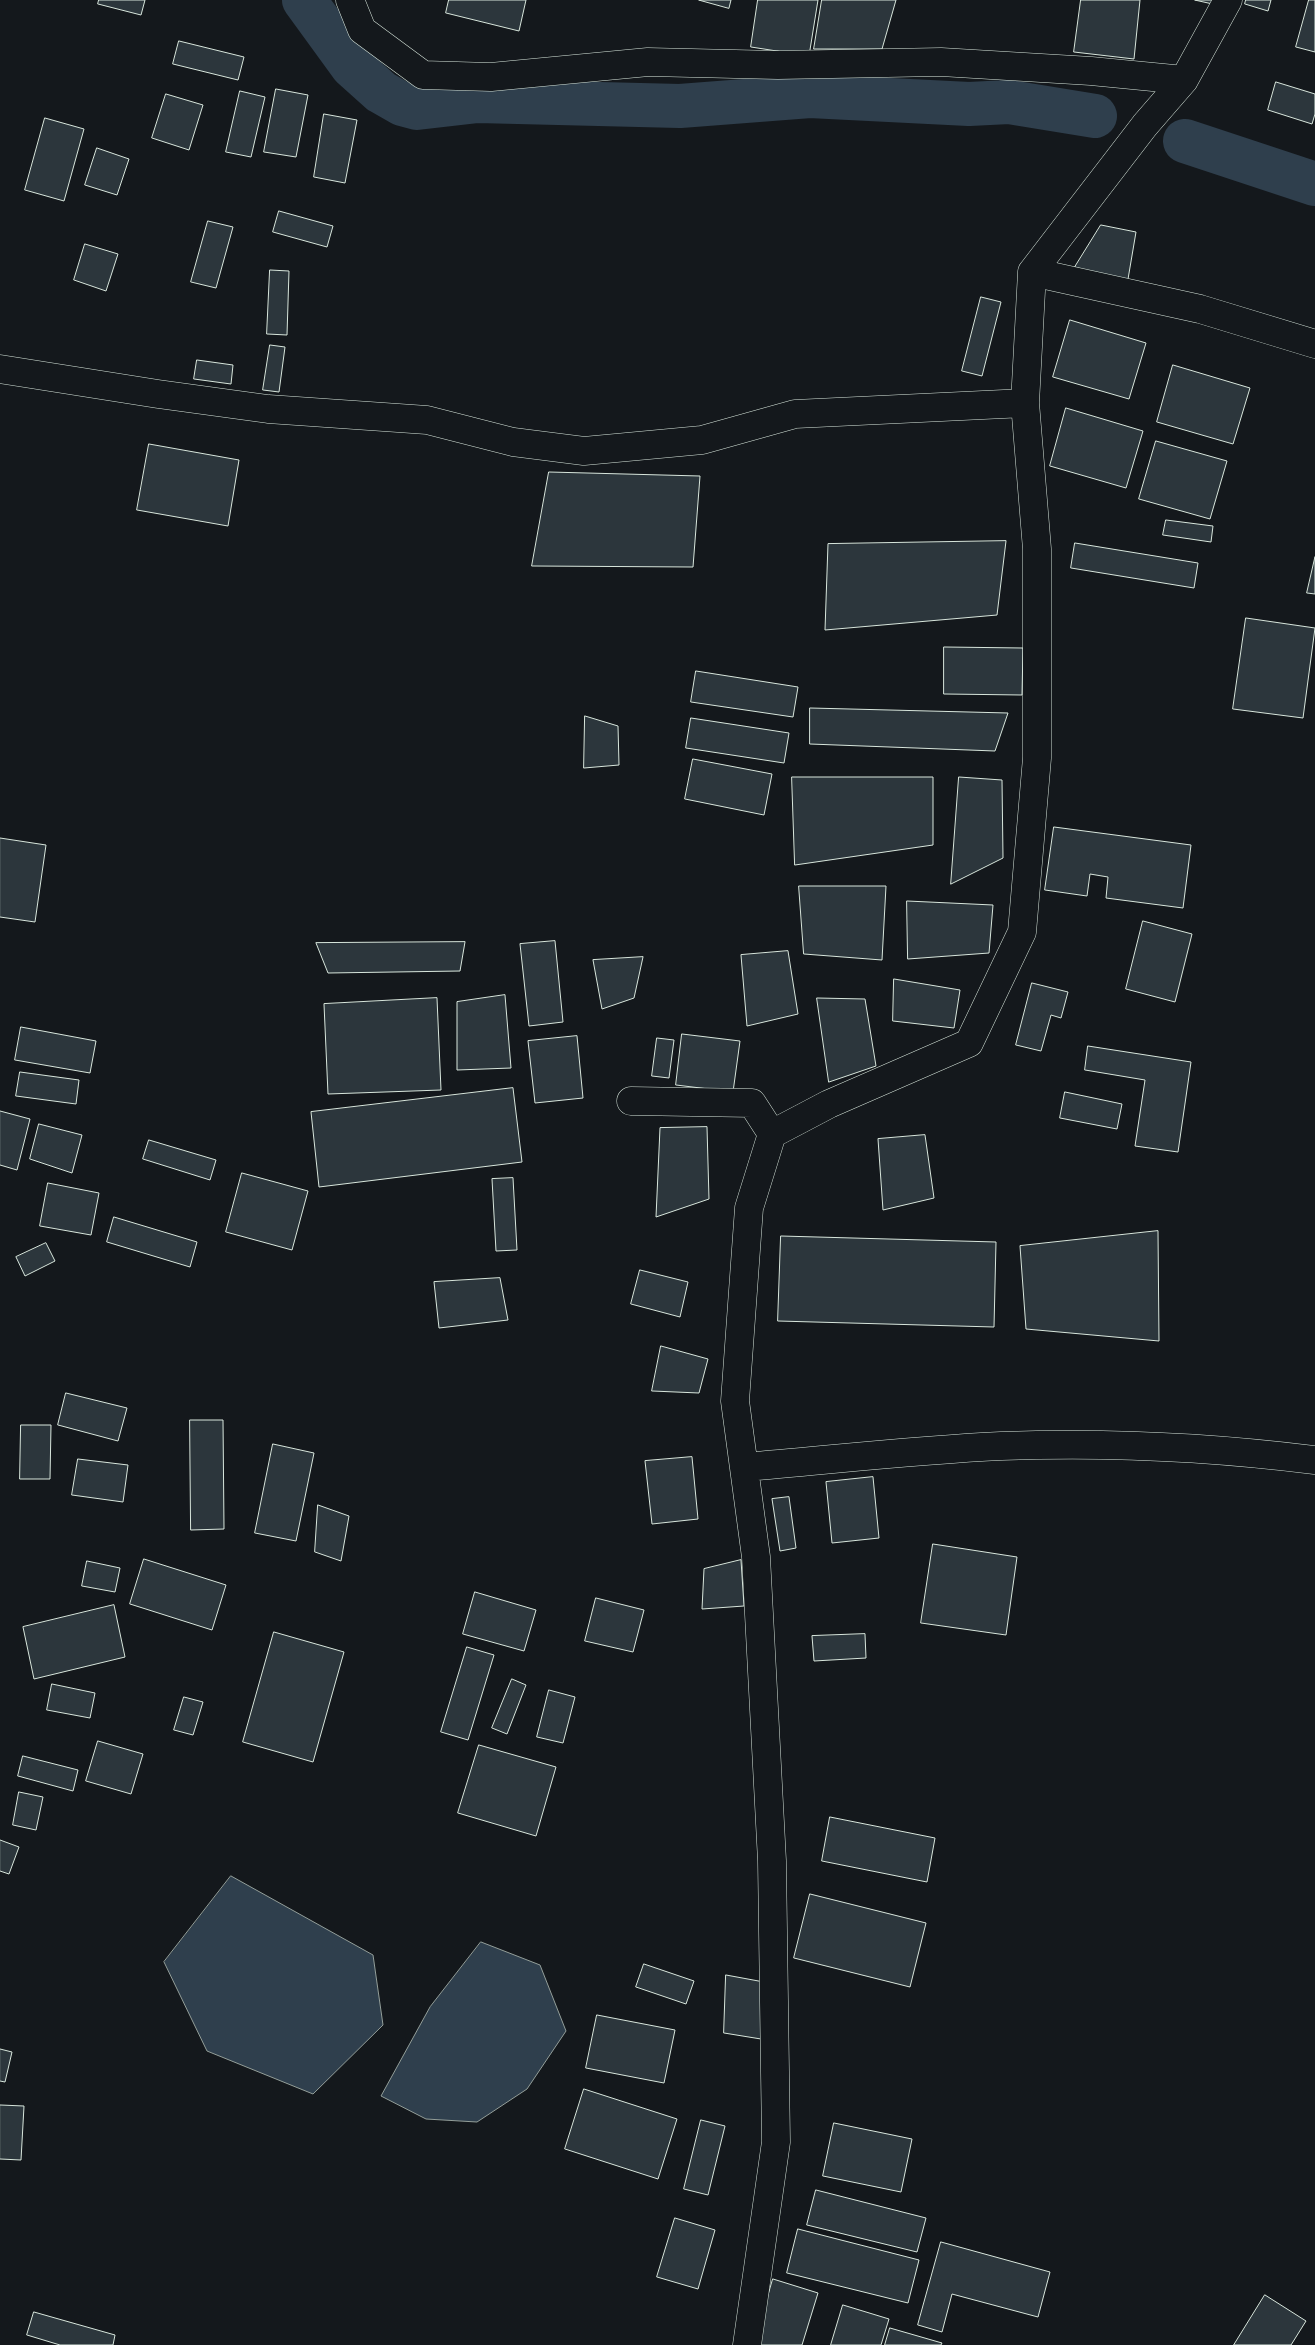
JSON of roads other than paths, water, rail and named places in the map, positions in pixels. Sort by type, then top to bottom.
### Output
[{"type":"street","points":[[350,0],[362,30],[424,75],[490,77],[648,62],[778,65],[941,62],[1091,71],[1184,80]]},
{"type":"street","points":[[747,2345],[776,2142],[772,1861],[756,1557],[735,1401],[749,1208],[772,1134],[829,1104],[969,1043],[1022,932],[1037,758],[1037,549],[1025,402],[1032,272],[1145,125],[1184,80],[1228,0]]},
{"type":"street","points":[[1032,272],[1200,309],[1315,344]]},
{"type":"street","points":[[0,369],[268,409],[427,420],[513,442],[584,451],[702,440],[795,414],[1025,402]]},
{"type":"street","points":[[630,1101],[752,1103],[772,1134]]},
{"type":"street","points":[[744,1467],[1010,1446],[1134,1445],[1275,1455],[1315,1460]]},
{"type":"water","points":[[231,1876],[373,1955],[383,2025],[313,2094],[207,2051],[164,1962]]},
{"type":"water","points":[[481,1942],[540,1965],[566,2031],[527,2089],[477,2122],[426,2119],[381,2096],[430,2007]]},
{"type":"waterway","points":[[304,0],[352,66],[381,92],[402,104],[417,108],[478,101],[680,106],[810,96],[969,104],[1009,102],[1095,116]]},
{"type":"waterway","points":[[1185,141],[1315,184]]}]
